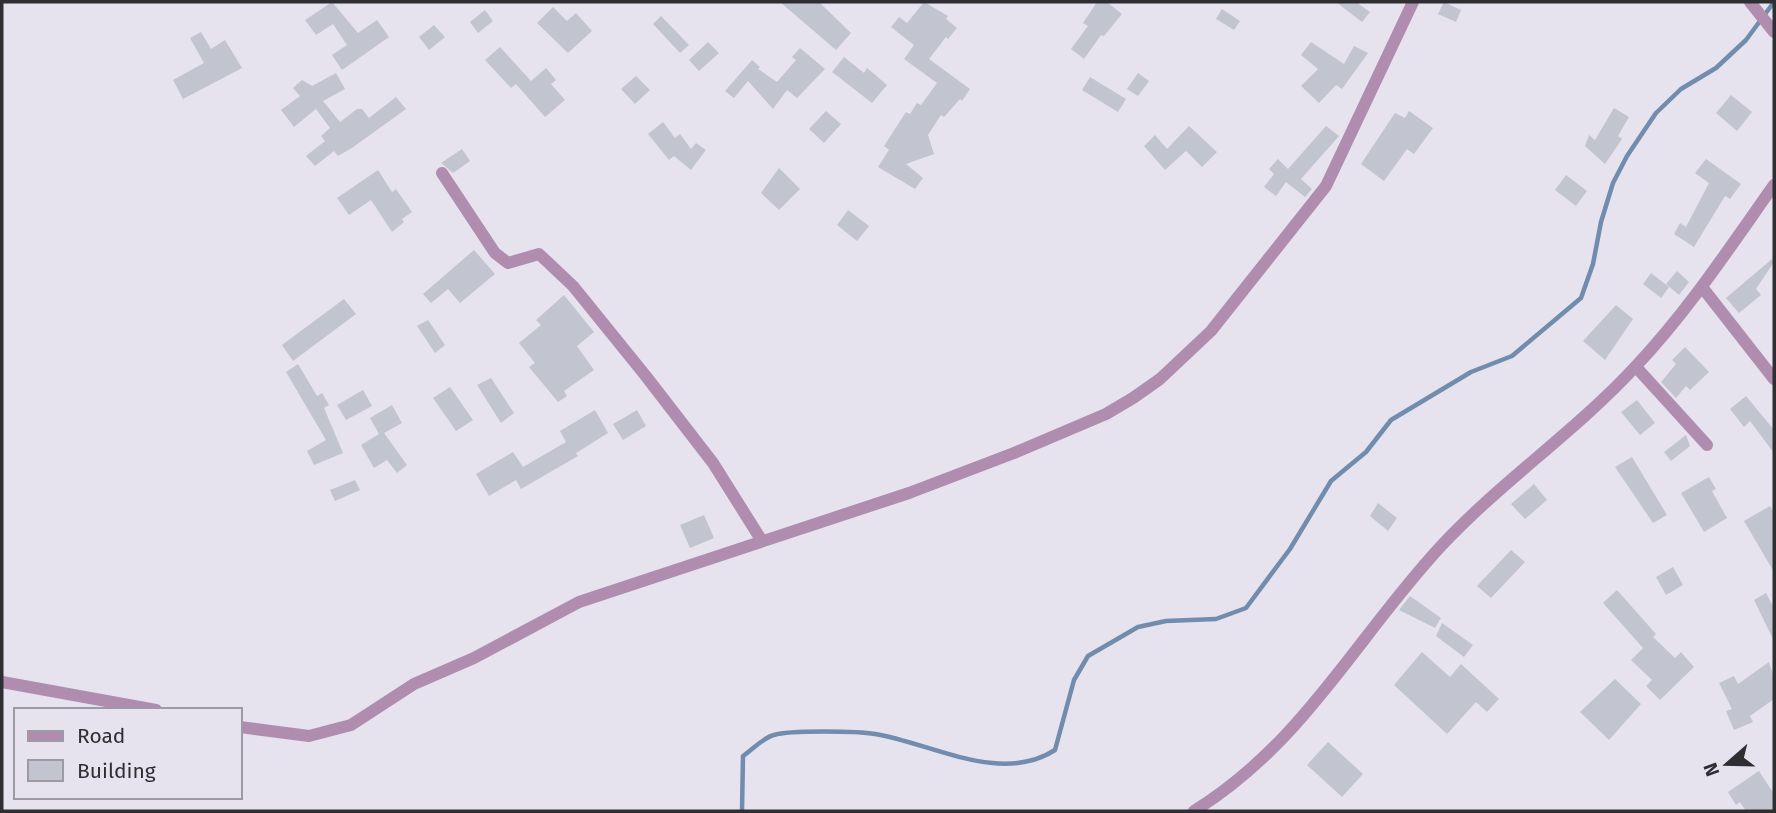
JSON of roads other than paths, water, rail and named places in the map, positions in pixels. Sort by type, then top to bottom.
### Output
[{"type":"street","points":[[242,727],[309,736],[351,725],[414,684],[474,659],[579,602],[909,493],[1106,414],[1160,379],[1211,331],[1326,186],[1413,2]]},
{"type":"street","points":[[1750,2],[1774,32]]},
{"type":"street","points":[[442,173],[495,253],[508,263],[538,254],[573,286],[713,463],[762,541]]},
{"type":"street","points":[[1195,811],[1261,760],[1304,717],[1409,582],[1444,543],[1636,367],[1702,287],[1774,185]]},
{"type":"street","points":[[1702,287],[1774,379]]},
{"type":"street","points":[[1636,367],[1707,445]]},
{"type":"street","points":[[2,682],[145,708]]},
{"type":"waterway","points":[[742,811],[743,756],[766,738],[782,733],[866,733],[989,763],[1012,764],[1034,760],[1055,750],[1074,680],[1088,656],[1138,627],[1166,621],[1216,619],[1246,608],[1290,549],[1331,481],[1366,452],[1391,420],[1471,372],[1512,356],[1581,298],[1593,264],[1601,222],[1613,183],[1627,156],[1656,113],[1681,89],[1716,68],[1746,40],[1774,2]]}]
